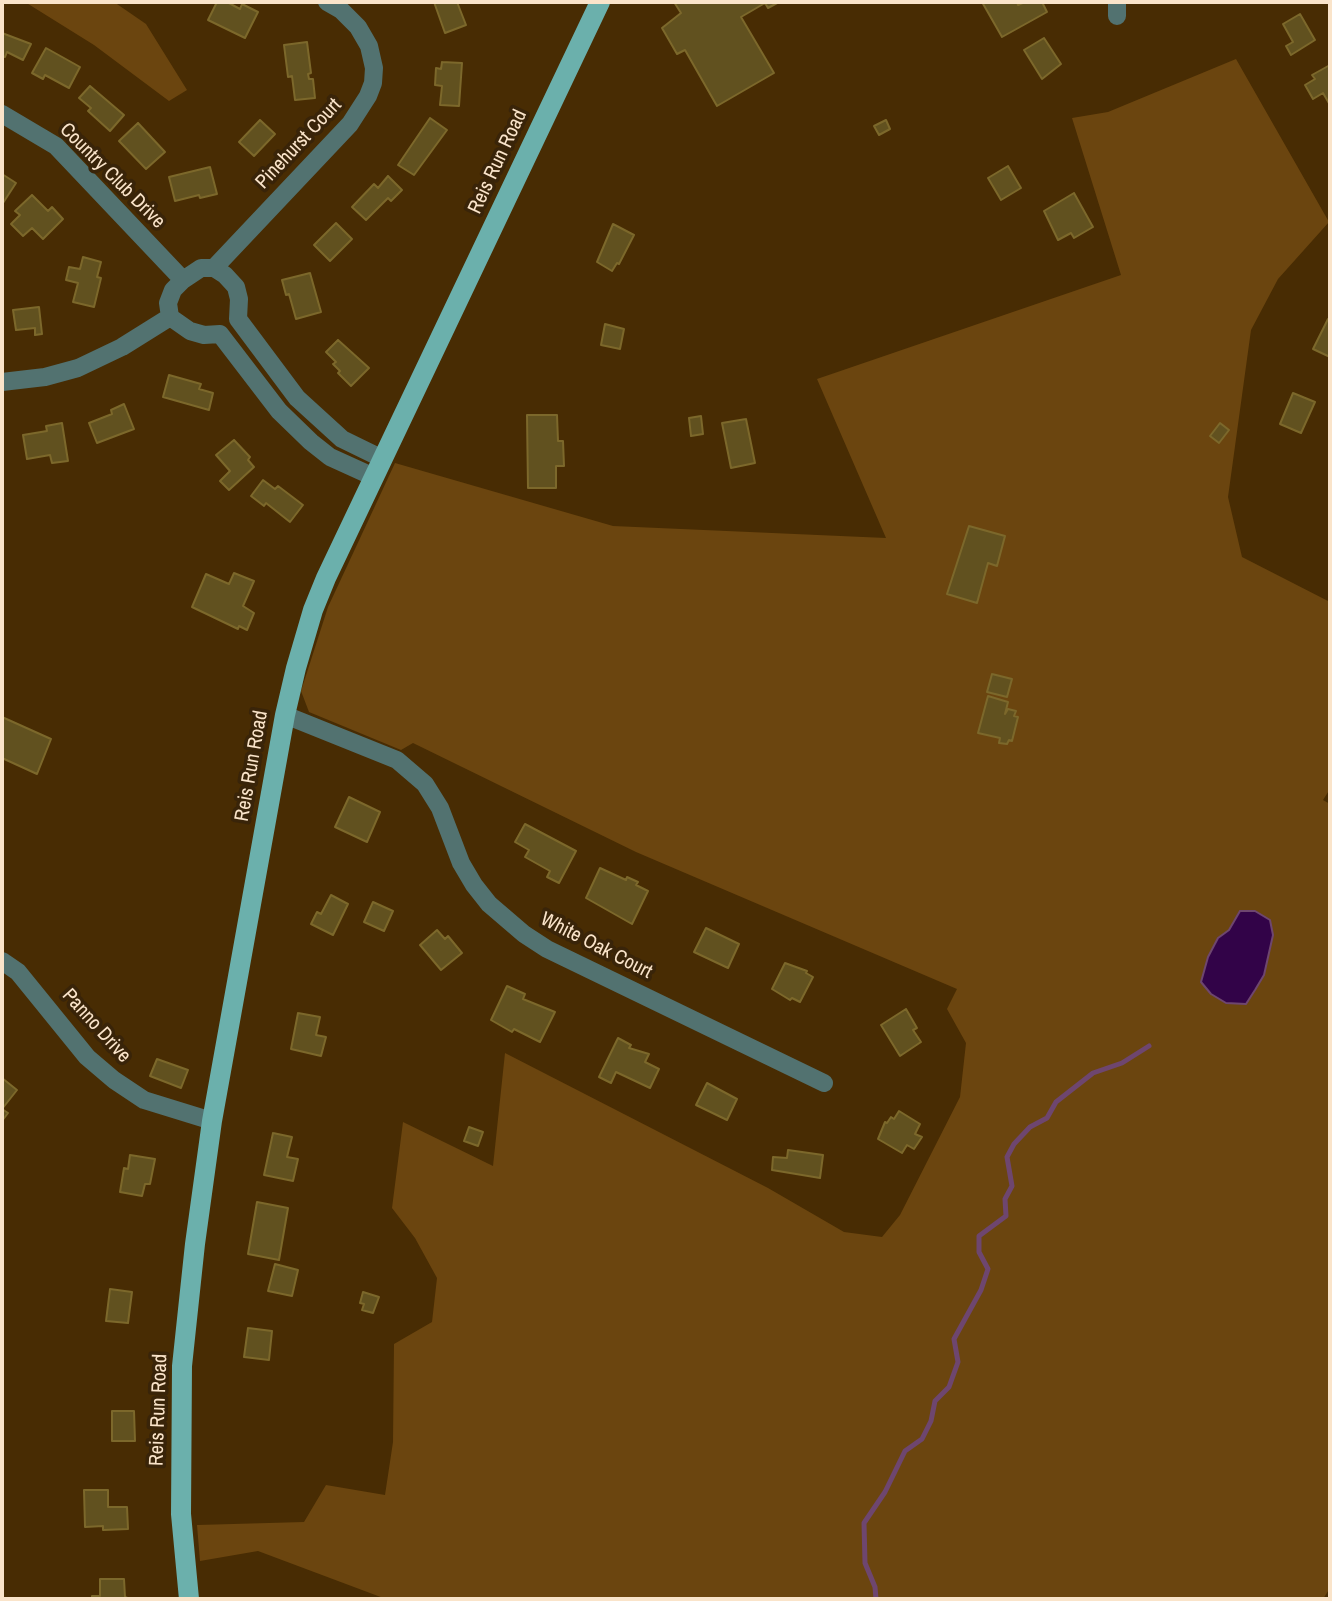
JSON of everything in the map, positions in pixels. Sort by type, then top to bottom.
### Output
[{"type":"main road","name":"Reis Run Road","points":[[189,1599],[181,1514],[182,1366],[195,1244],[212,1121],[285,715],[313,610],[600,2]]},
{"type":"street","name":"Pinehurst Court","points":[[214,268],[350,124],[368,96],[374,68],[369,46],[358,27],[341,10],[327,2]]},
{"type":"street","name":"Country Club Drive","points":[[2,114],[56,146],[183,280]]},
{"type":"street","points":[[238,319],[220,334],[204,335],[190,331],[170,317],[168,303],[173,290],[191,272],[214,268],[225,275],[236,287],[238,319],[307,408],[378,468]]},
{"type":"street","points":[[2,382],[45,377],[78,368],[122,347],[170,317]]},
{"type":"street","points":[[220,334],[279,411],[311,442],[330,457],[378,468]]},
{"type":"street","name":"White Oak Court","points":[[285,715],[397,760],[425,784],[440,808],[461,863],[474,885],[489,904],[524,934],[547,949],[824,1083]]},
{"type":"street","name":"Panno Drive","points":[[2,961],[18,972],[87,1057],[114,1080],[144,1100],[212,1121]]},
{"type":"shaded area","points":[[25,2],[114,2],[146,24],[187,90],[169,101],[94,45]]},
{"type":"shaded area","points":[[1236,59],[1329,222],[1278,279],[1251,330],[1228,497],[1242,557],[1330,602],[1330,789],[1323,800],[1330,804],[1330,1588],[1323,1599],[386,1599],[258,1551],[200,1561],[197,1525],[304,1522],[326,1485],[385,1495],[393,1442],[394,1344],[432,1322],[437,1278],[415,1238],[392,1208],[403,1122],[493,1166],[505,1053],[768,1188],[844,1232],[882,1237],[900,1215],[960,1097],[966,1043],[947,1009],[957,989],[636,852],[413,743],[401,750],[309,712],[301,691],[328,607],[395,463],[613,526],[886,538],[817,379],[1121,275],[1072,118],[1108,112]]},
{"type":"shaded area","points":[[1240,911],[1255,911],[1270,920],[1273,935],[1264,975],[1246,1004],[1226,1003],[1211,994],[1201,982],[1208,957],[1218,938],[1229,930]]},
{"type":"building","points":[[217,2],[227,2],[240,9],[242,4],[258,12],[245,38],[208,20]]},
{"type":"building","points":[[434,2],[457,2],[466,25],[445,33]]},
{"type":"building","points":[[674,2],[779,2],[768,8],[765,3],[741,17],[774,73],[717,106],[685,50],[677,54],[662,28],[681,13]]},
{"type":"building","points":[[982,2],[1017,2],[1018,5],[1042,2],[1047,12],[1002,37]]},
{"type":"building","points":[[1300,14],[1315,40],[1291,55],[1286,46],[1293,42],[1283,24]]},
{"type":"building","points":[[2,33],[31,44],[23,60],[7,52],[5,57],[2,56]]},
{"type":"building","points":[[1044,38],[1061,64],[1042,79],[1024,50]]},
{"type":"building","points":[[307,42],[311,73],[308,74],[309,79],[313,79],[315,98],[295,100],[284,45]]},
{"type":"building","points":[[46,48],[80,67],[69,88],[45,75],[43,79],[32,73]]},
{"type":"building","points":[[442,62],[462,63],[459,106],[440,105],[442,86],[435,85],[436,68],[441,69]]},
{"type":"building","points":[[1330,65],[1330,105],[1323,93],[1313,99],[1305,85],[1315,79],[1312,75]]},
{"type":"building","points":[[90,86],[124,115],[110,131],[79,98]]},
{"type":"building","points":[[430,118],[447,130],[414,175],[398,165]]},
{"type":"building","points":[[260,120],[275,134],[254,156],[239,142]]},
{"type":"building","points":[[886,120],[890,129],[879,135],[874,126]]},
{"type":"building","points":[[138,123],[165,152],[146,169],[119,141]]},
{"type":"building","points":[[1008,166],[1021,188],[1001,200],[988,178]]},
{"type":"building","points":[[210,167],[217,194],[175,201],[169,177]]},
{"type":"building","points":[[2,174],[16,183],[3,203],[2,203]]},
{"type":"building","points":[[388,176],[402,190],[391,201],[388,198],[366,220],[352,207],[374,184],[378,188]]},
{"type":"building","points":[[1074,193],[1093,227],[1074,238],[1071,233],[1058,240],[1044,211]]},
{"type":"building","points":[[32,195],[48,211],[52,207],[63,219],[43,239],[32,228],[23,236],[11,224],[20,215],[15,211]]},
{"type":"building","points":[[336,223],[352,239],[330,261],[314,245]]},
{"type":"building","points":[[613,224],[634,235],[612,271],[597,262]]},
{"type":"building","points":[[83,257],[101,262],[97,277],[101,278],[94,307],[73,302],[78,283],[66,280],[69,267],[80,269]]},
{"type":"building","points":[[310,273],[321,312],[296,319],[282,280]]},
{"type":"building","points":[[39,307],[42,334],[35,335],[35,328],[16,330],[13,310]]},
{"type":"building","points":[[1330,320],[1330,357],[1313,349]]},
{"type":"building","points":[[605,324],[624,329],[620,349],[601,345]]},
{"type":"building","points":[[338,340],[369,368],[351,386],[338,373],[340,371],[333,364],[336,362],[326,352]]},
{"type":"building","points":[[169,375],[201,384],[199,389],[213,393],[209,410],[163,397]]},
{"type":"building","points":[[1293,393],[1315,402],[1301,433],[1280,424]]},
{"type":"building","points":[[124,404],[134,429],[97,443],[89,423],[112,414],[111,410]]},
{"type":"building","points":[[527,415],[557,415],[558,441],[563,441],[564,466],[556,466],[556,488],[528,488]]},
{"type":"building","points":[[701,416],[703,434],[691,436],[689,418]]},
{"type":"building","points":[[746,419],[755,463],[731,468],[722,423]]},
{"type":"building","points":[[62,423],[68,461],[52,463],[50,455],[27,459],[23,435],[47,431],[46,426]]},
{"type":"building","points":[[1220,423],[1229,430],[1219,443],[1210,436]]},
{"type":"building","points":[[234,440],[250,457],[248,460],[254,467],[229,490],[220,481],[230,471],[216,455]]},
{"type":"building","points":[[263,480],[275,489],[278,486],[303,505],[290,522],[266,503],[264,506],[251,496]]},
{"type":"building","points":[[969,526],[1005,536],[997,566],[988,563],[977,603],[947,594]]},
{"type":"building","points":[[234,573],[254,581],[243,606],[254,613],[247,630],[239,626],[238,629],[192,607],[206,574],[229,584]]},
{"type":"building","points":[[992,674],[1012,679],[1007,697],[987,692]]},
{"type":"building","points":[[988,696],[1008,702],[1005,714],[1008,709],[1016,711],[1014,716],[1018,717],[1012,741],[1009,740],[1007,744],[999,743],[1000,738],[978,733]]},
{"type":"building","points":[[2,717],[51,739],[37,774],[2,758]]},
{"type":"building","points":[[349,797],[380,812],[367,842],[335,827]]},
{"type":"building","points":[[525,824],[576,851],[559,883],[547,877],[550,871],[525,857],[529,850],[515,842]]},
{"type":"building","points":[[600,868],[638,882],[636,885],[648,891],[632,924],[586,898]]},
{"type":"building","points":[[331,895],[348,904],[333,935],[311,924],[317,912],[321,914]]},
{"type":"building","points":[[373,902],[393,911],[384,931],[364,922]]},
{"type":"building","points":[[706,928],[739,944],[728,968],[694,952]]},
{"type":"building","points":[[437,930],[445,939],[448,936],[462,953],[441,970],[420,945]]},
{"type":"building","points":[[785,963],[807,971],[813,977],[800,1002],[772,989]]},
{"type":"building","points":[[507,986],[525,994],[523,999],[555,1012],[540,1042],[491,1020]]},
{"type":"building","points":[[906,1009],[921,1042],[900,1056],[881,1025]]},
{"type":"building","points":[[298,1013],[320,1017],[316,1035],[326,1037],[321,1056],[291,1049]]},
{"type":"building","points":[[618,1038],[631,1045],[629,1048],[649,1054],[645,1062],[659,1069],[650,1088],[616,1072],[611,1083],[599,1077]]},
{"type":"building","points":[[157,1059],[188,1070],[181,1088],[150,1076]]},
{"type":"building","points":[[2,1078],[17,1090],[2,1109]]},
{"type":"building","points":[[707,1083],[737,1099],[727,1120],[696,1105]]},
{"type":"building","points":[[899,1111],[920,1124],[915,1134],[922,1137],[914,1149],[907,1145],[902,1153],[878,1139],[885,1122],[891,1117],[894,1119]]},
{"type":"building","points":[[469,1127],[483,1132],[478,1146],[464,1141]]},
{"type":"building","points":[[273,1133],[292,1137],[287,1157],[298,1159],[293,1181],[264,1175]]},
{"type":"building","points":[[788,1150],[823,1155],[820,1178],[772,1170],[773,1157],[787,1158]]},
{"type":"building","points":[[130,1155],[155,1159],[150,1184],[145,1184],[142,1196],[120,1192],[124,1168],[128,1169]]},
{"type":"building","points":[[257,1202],[288,1208],[279,1260],[248,1254]]},
{"type":"building","points":[[275,1264],[298,1270],[292,1296],[268,1291]]},
{"type":"building","points":[[110,1289],[132,1292],[128,1323],[106,1321]]},
{"type":"building","points":[[363,1292],[379,1297],[373,1313],[362,1310]]},
{"type":"building","points":[[248,1328],[272,1331],[269,1360],[244,1357]]},
{"type":"building","points":[[112,1411],[134,1411],[135,1441],[112,1441]]},
{"type":"building","points":[[84,1490],[108,1490],[108,1507],[127,1507],[128,1529],[85,1527]]},
{"type":"building","points":[[100,1579],[124,1579],[125,1597],[130,1599],[92,1599],[92,1596],[100,1596]]},
{"type":"waterway","points":[[876,1599],[875,1587],[865,1563],[864,1523],[885,1492],[905,1451],[922,1439],[931,1421],[935,1401],[949,1387],[958,1362],[954,1339],[981,1290],[988,1269],[979,1252],[979,1236],[1006,1216],[1005,1199],[1012,1186],[1007,1157],[1030,1127],[1047,1118],[1056,1102],[1093,1073],[1122,1063],[1149,1046]]}]
